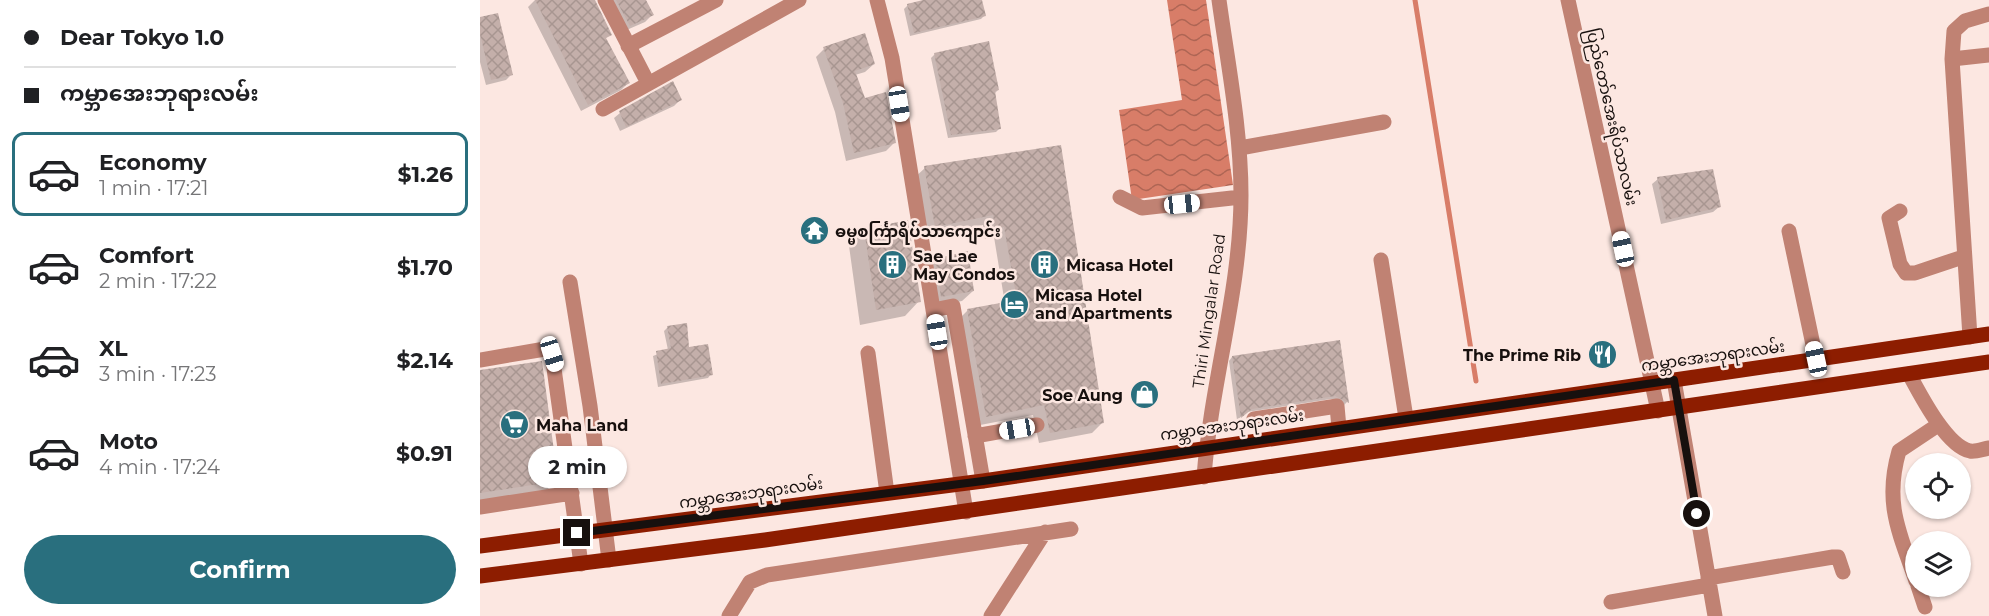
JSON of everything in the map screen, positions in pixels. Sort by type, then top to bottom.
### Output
[{"type":"main road","name":"ကမ္ဘာအေးဘုရားလမ်း","points":[[480,546],[983,481],[1989,334]]},
{"type":"main road","points":[[1904,347],[1909,374]]},
{"type":"main road","points":[[480,576],[966,512],[1989,362]]},
{"type":"street","points":[[605,0],[648,83]]},
{"type":"street","points":[[628,46],[692,5],[716,0]]},
{"type":"street","points":[[603,109],[799,0]]},
{"type":"street","points":[[877,0],[892,58],[966,512]]},
{"type":"street","name":"Thiri Mingalar Road","points":[[1204,477],[1206,447],[1236,269],[1241,197],[1240,148],[1220,0]]},
{"type":"street","name":"ပြည်တော်အေးရိပ်သာလမ်း","points":[[1568,0],[1658,411]]},
{"type":"street","points":[[1970,337],[1963,257],[1952,59],[1954,31],[1965,21],[1989,14]]},
{"type":"street","points":[[1952,59],[1989,56]]},
{"type":"street","points":[[1240,148],[1384,122]]},
{"type":"street","points":[[1119,196],[1142,208],[1241,197]]},
{"type":"street","points":[[1900,211],[1889,218],[1900,264],[1906,273],[1915,273],[1963,257]]},
{"type":"street","points":[[1789,231],[1816,359]]},
{"type":"street","points":[[1381,260],[1406,418]]},
{"type":"street","points":[[570,282],[609,560]]},
{"type":"street","points":[[933,310],[953,306],[983,481]]},
{"type":"street","points":[[480,360],[545,349],[552,354],[581,564]]},
{"type":"street","points":[[868,353],[887,493]]},
{"type":"street","points":[[1909,374],[1938,425],[1963,448],[1972,452],[1989,448]]},
{"type":"street","points":[[1674,380],[1715,616]]},
{"type":"street","points":[[1254,420],[1337,406],[1339,428]]},
{"type":"street","points":[[975,436],[1037,425]]},
{"type":"street","points":[[1905,550],[1894,519],[1892,490],[1899,451],[1938,425]]},
{"type":"street","points":[[480,507],[572,493]]},
{"type":"street","points":[[729,616],[750,582],[767,575],[1071,529]]},
{"type":"street","points":[[992,616],[1045,532]]},
{"type":"street","points":[[1611,602],[1833,557],[1838,557],[1841,561],[1843,572]]},
{"type":"street","points":[[1921,597],[1924,607]]},
{"type":"water","points":[[1167,0],[1206,0],[1233,185],[1132,200],[1119,110],[1182,100]]},
{"type":"building","points":[[535,0],[595,0],[612,35],[606,38],[630,83],[588,105]]},
{"type":"building","points":[[616,0],[646,0],[654,15],[630,26]]},
{"type":"building","points":[[923,0],[982,0],[986,16],[914,33],[907,4]]},
{"type":"building","points":[[498,13],[513,75],[491,80],[480,34],[480,17]]},
{"type":"building","points":[[865,33],[875,64],[855,71],[865,98],[886,92],[896,143],[854,153],[843,103],[823,47]]},
{"type":"building","points":[[989,41],[999,90],[995,91],[1001,129],[951,135],[934,53]]},
{"type":"building","points":[[673,81],[682,100],[626,127],[619,111]]},
{"type":"building","name":"Micasa Hotel","points":[[1061,145],[1104,423],[1050,433],[1044,405],[986,417],[967,309],[1017,300],[1004,227],[995,229],[993,215],[935,227],[924,166]]},
{"type":"building","points":[[1713,169],[1721,207],[1666,220],[1657,177]]},
{"type":"building","name":"Sae Lae May Condos","points":[[908,220],[921,302],[876,310],[864,229]]},
{"type":"building","points":[[968,251],[974,291],[941,297],[935,259]]},
{"type":"building","points":[[687,323],[689,347],[708,344],[713,375],[661,384],[656,351],[671,348],[667,326]]},
{"type":"building","points":[[1340,340],[1349,403],[1335,396],[1252,409],[1241,418],[1232,356]]},
{"type":"building","name":"Maha Land","points":[[542,361],[558,481],[480,493],[480,370]]},
{"type":"waterway","points":[[1415,0],[1476,381]]},
{"type":"place","name":"ဓမ္မစင်္ကြာရိပ်သာကျောင်း","points":[[814,231]]},
{"type":"place","name":"Sae Lae May Condos","points":[[892,265]]},
{"type":"place","name":"Micasa Hotel","points":[[1045,265]]},
{"type":"place","name":"Micasa Hotel and Apartments","points":[[1014,304]]},
{"type":"place","name":"The Prime Rib","points":[[1602,355]]},
{"type":"place","name":"Soe Aung","points":[[1144,395]]},
{"type":"place","name":"Maha Land","points":[[515,425]]},
{"type":"route","points":[[577,533],[983,481],[1674,380],[1697,514]]}]
